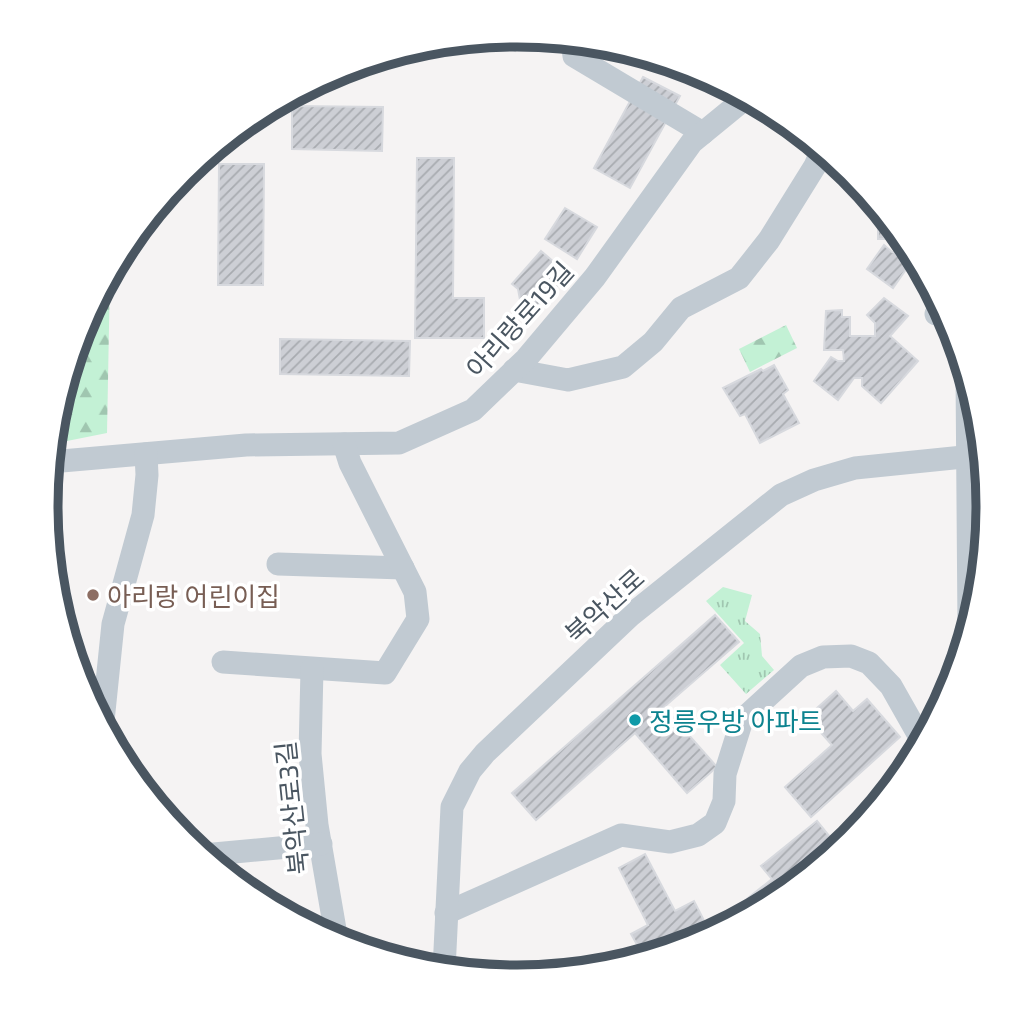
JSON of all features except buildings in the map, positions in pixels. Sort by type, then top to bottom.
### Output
[{"type":"street","points":[[573,51],[574,56],[703,133]]},
{"type":"street","name":"아리랑로19길","points":[[60,461],[246,444],[399,443],[473,410],[514,370],[595,277],[692,142],[738,105]]},
{"type":"street","points":[[514,370],[568,380],[623,367],[653,342],[681,308],[738,278],[769,240],[818,160]]},
{"type":"street","points":[[967,417],[969,584]]},
{"type":"street","points":[[223,662],[385,673],[418,619],[415,592],[350,463],[344,443]]},
{"type":"street","points":[[106,708],[113,624],[143,515],[146,454]]},
{"type":"street","name":"북악산로","points":[[444,959],[452,807],[470,771],[485,753],[631,615],[781,495],[797,486],[832,474],[878,464],[973,456]]},
{"type":"street","points":[[278,564],[402,568]]},
{"type":"street","points":[[446,912],[621,835],[670,842],[698,835],[715,823],[724,801],[724,774],[742,720],[802,666],[823,657],[851,656],[869,663],[891,687],[915,734]]},
{"type":"street","name":"북악산로3길","points":[[312,668],[310,754],[335,927]]},
{"type":"street","points":[[218,854],[321,844]]},
{"type":"green space","points":[[110,296],[107,433],[63,442],[83,359],[93,330]]},
{"type":"green space","points":[[786,325],[797,348],[750,372],[739,349]]},
{"type":"green space","points":[[723,587],[752,595],[745,621],[760,634],[762,656],[774,670],[746,694],[720,665],[744,643],[706,601]]},
{"type":"place","name":"아리랑 어린이집","points":[[93,595]]},
{"type":"place","name":"정릉우방 아파트","points":[[635,720]]}]
